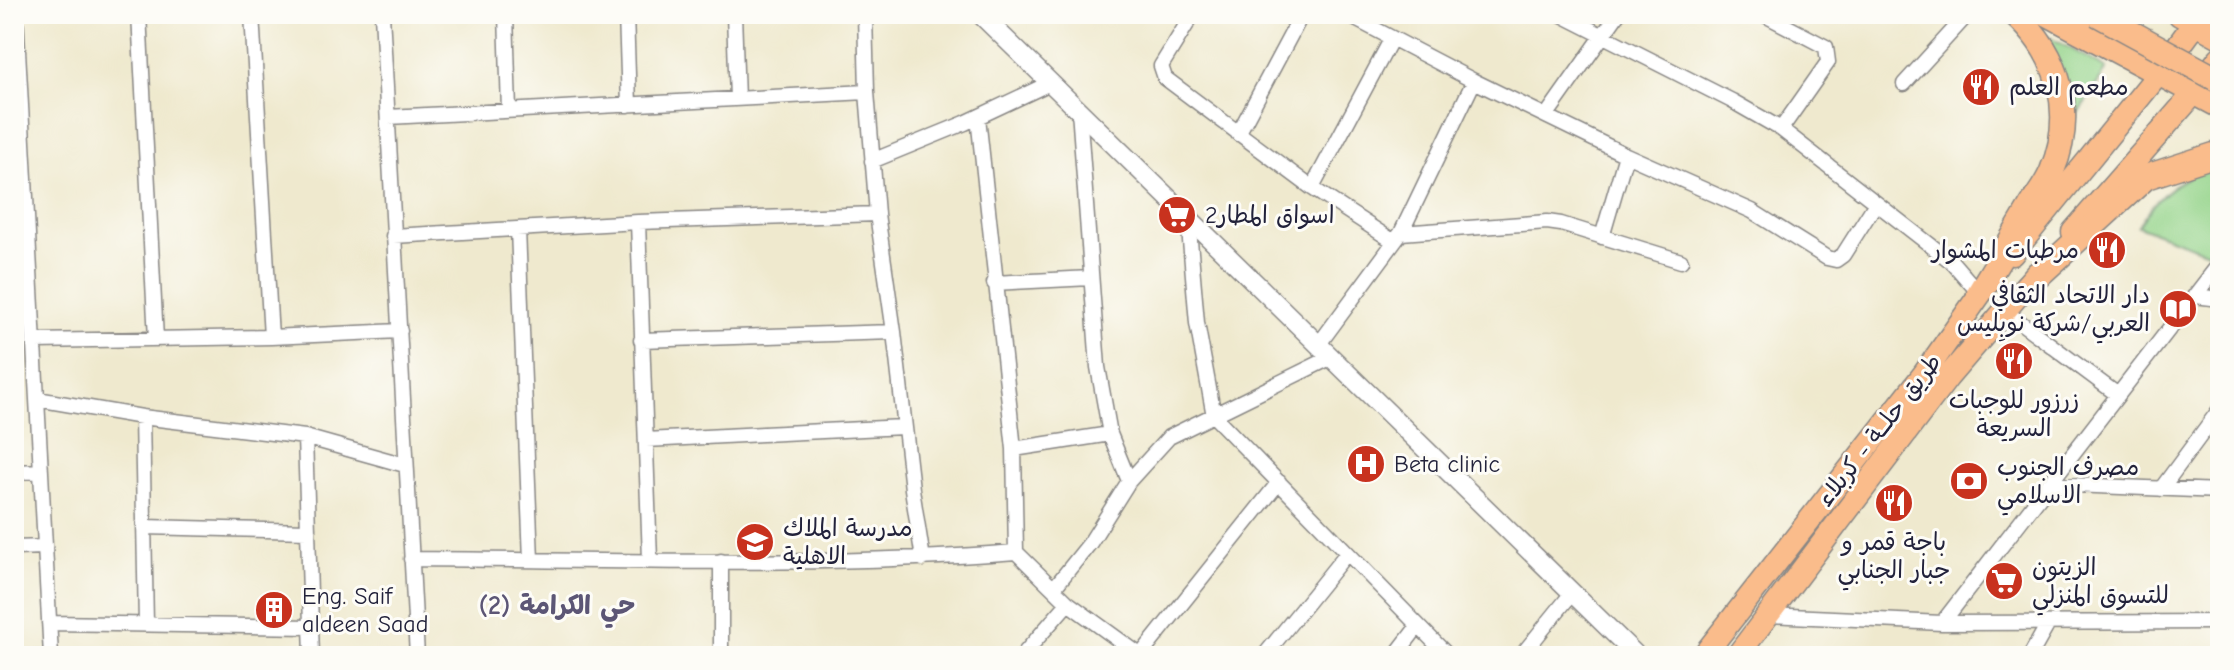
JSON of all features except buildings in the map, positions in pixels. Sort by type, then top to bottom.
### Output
[{"type":"highway","points":[[1979,293],[2052,171],[2063,127],[2056,70],[2042,42],[2015,14]]},
{"type":"highway","points":[[2048,14],[2220,106]]},
{"type":"highway","points":[[2097,14],[2220,81]]},
{"type":"highway","points":[[2132,14],[2220,60]]},
{"type":"highway","points":[[2193,17],[2220,36]]},
{"type":"highway","name":"طريق حلــة - كربلاء","points":[[2160,72],[2193,17]]},
{"type":"highway","name":"طريق حلــة - كربلاء","points":[[2195,92],[2220,60]]},
{"type":"highway","points":[[2026,287],[2146,177],[2220,153]]},
{"type":"main road","name":"طريق حلــة - كربلاء","points":[[1744,654],[1939,371],[1979,293],[2160,72]]},
{"type":"main road","name":"طريق حلــة - كربلاء","points":[[1703,656],[1939,371],[2005,311],[2195,92]]},
{"type":"street","points":[[16,14],[20,183],[35,341],[51,656]]},
{"type":"street","points":[[139,14],[156,339]]},
{"type":"street","points":[[252,14],[271,337]]},
{"type":"street","points":[[382,14],[417,656]]},
{"type":"street","points":[[506,14],[509,111]]},
{"type":"street","points":[[626,14],[629,105]]},
{"type":"street","points":[[734,14],[737,99]]},
{"type":"street","points":[[865,14],[867,92],[877,214],[923,559]]},
{"type":"street","points":[[980,14],[1637,656]]},
{"type":"street","points":[[1193,14],[1161,66],[1165,78],[1312,188],[1397,237],[1547,222],[1681,261]]},
{"type":"street","points":[[1238,134],[1302,14]]},
{"type":"street","points":[[1346,14],[1363,18],[1392,38],[1474,81],[1626,155],[1752,211],[1827,258],[1836,260],[1843,255],[1876,203]]},
{"type":"street","points":[[1560,14],[1781,129],[1952,262],[1979,293]]},
{"type":"street","points":[[1546,116],[1618,14]]},
{"type":"street","points":[[1904,84],[1968,14]]},
{"type":"street","points":[[1767,15],[1826,47],[1829,55],[1828,62],[1781,129]]},
{"type":"street","points":[[1312,188],[1392,38]]},
{"type":"street","points":[[1054,588],[1090,543],[1129,481],[1169,437],[1214,416],[1325,351],[1397,237],[1474,81]]},
{"type":"street","points":[[872,161],[1050,83]]},
{"type":"street","points":[[388,117],[867,92]]},
{"type":"street","points":[[1079,110],[1098,367],[1110,434],[1129,481]]},
{"type":"street","points":[[978,117],[1014,449],[1016,552],[1068,603],[1140,656],[1279,482]]},
{"type":"street","points":[[1602,237],[1626,155]]},
{"type":"street","points":[[393,236],[638,222],[877,214]]},
{"type":"street","points":[[1188,217],[1197,323],[1214,416],[1448,656]]},
{"type":"street","points":[[638,222],[650,560]]},
{"type":"street","points":[[518,229],[531,560]]},
{"type":"street","points":[[1942,623],[2220,263]]},
{"type":"street","points":[[994,283],[1091,278]]},
{"type":"street","points":[[2195,296],[2220,299]]},
{"type":"street","points":[[2005,311],[2118,395]]},
{"type":"street","points":[[35,341],[271,337],[400,331]]},
{"type":"street","points":[[641,340],[894,332]]},
{"type":"street","points":[[37,399],[142,417],[305,437],[405,465]]},
{"type":"street","points":[[2161,489],[2220,409]]},
{"type":"street","points":[[142,417],[146,624]]},
{"type":"street","points":[[646,440],[903,427]]},
{"type":"street","points":[[1014,449],[1110,434]]},
{"type":"street","points":[[305,437],[312,656]]},
{"type":"street","points":[[14,472],[41,471]]},
{"type":"street","points":[[2047,484],[2220,491]]},
{"type":"street","points":[[144,527],[308,531]]},
{"type":"street","points":[[14,548],[45,547]]},
{"type":"street","points":[[411,559],[923,559],[1016,552]]},
{"type":"street","points":[[1264,656],[1347,553]]},
{"type":"street","points":[[721,561],[721,656]]},
{"type":"street","points":[[1521,656],[1572,593]]},
{"type":"street","points":[[1022,656],[1068,603]]},
{"type":"street","points":[[1768,615],[1942,623],[2220,622]]},
{"type":"street","points":[[49,623],[311,627]]},
{"type":"street","points":[[2030,656],[2048,624]]},
{"type":"street","points":[[1395,656],[1418,626]]},
{"type":"green space","points":[[2048,36],[2107,69],[2070,125]]},
{"type":"green space","points":[[2204,169],[2220,169],[2220,234],[2208,252],[2138,226],[2166,192]]},
{"type":"place","name":"مطعم العلم","points":[[1981,87]]},
{"type":"place","name":"اسواق المطار2","points":[[1177,215]]},
{"type":"place","name":"مرطبات المشوار","points":[[2107,250]]},
{"type":"place","name":"دار الاتحاد الثقافي العربي/شركة نوبِليس","points":[[2178,309]]},
{"type":"place","name":"زرزور للوجبات السريعة","points":[[2014,361]]},
{"type":"place","name":"Beta clinic","points":[[1366,464]]},
{"type":"place","name":"مصرف الجنوب الاسلامي","points":[[1969,481]]},
{"type":"place","name":"باجة قمر و جبار الجنابي","points":[[1894,503]]},
{"type":"place","name":"مدرسة الملاك الاهلية","points":[[755,542]]},
{"type":"place","name":"الزيتون للتسوق المنزلي","points":[[2004,581]]},
{"type":"place","name":"Eng. Saif aldeen Saad","points":[[274,610]]},
{"type":"district","name":"حي الكرامة (2)","points":[[557,605]]}]
